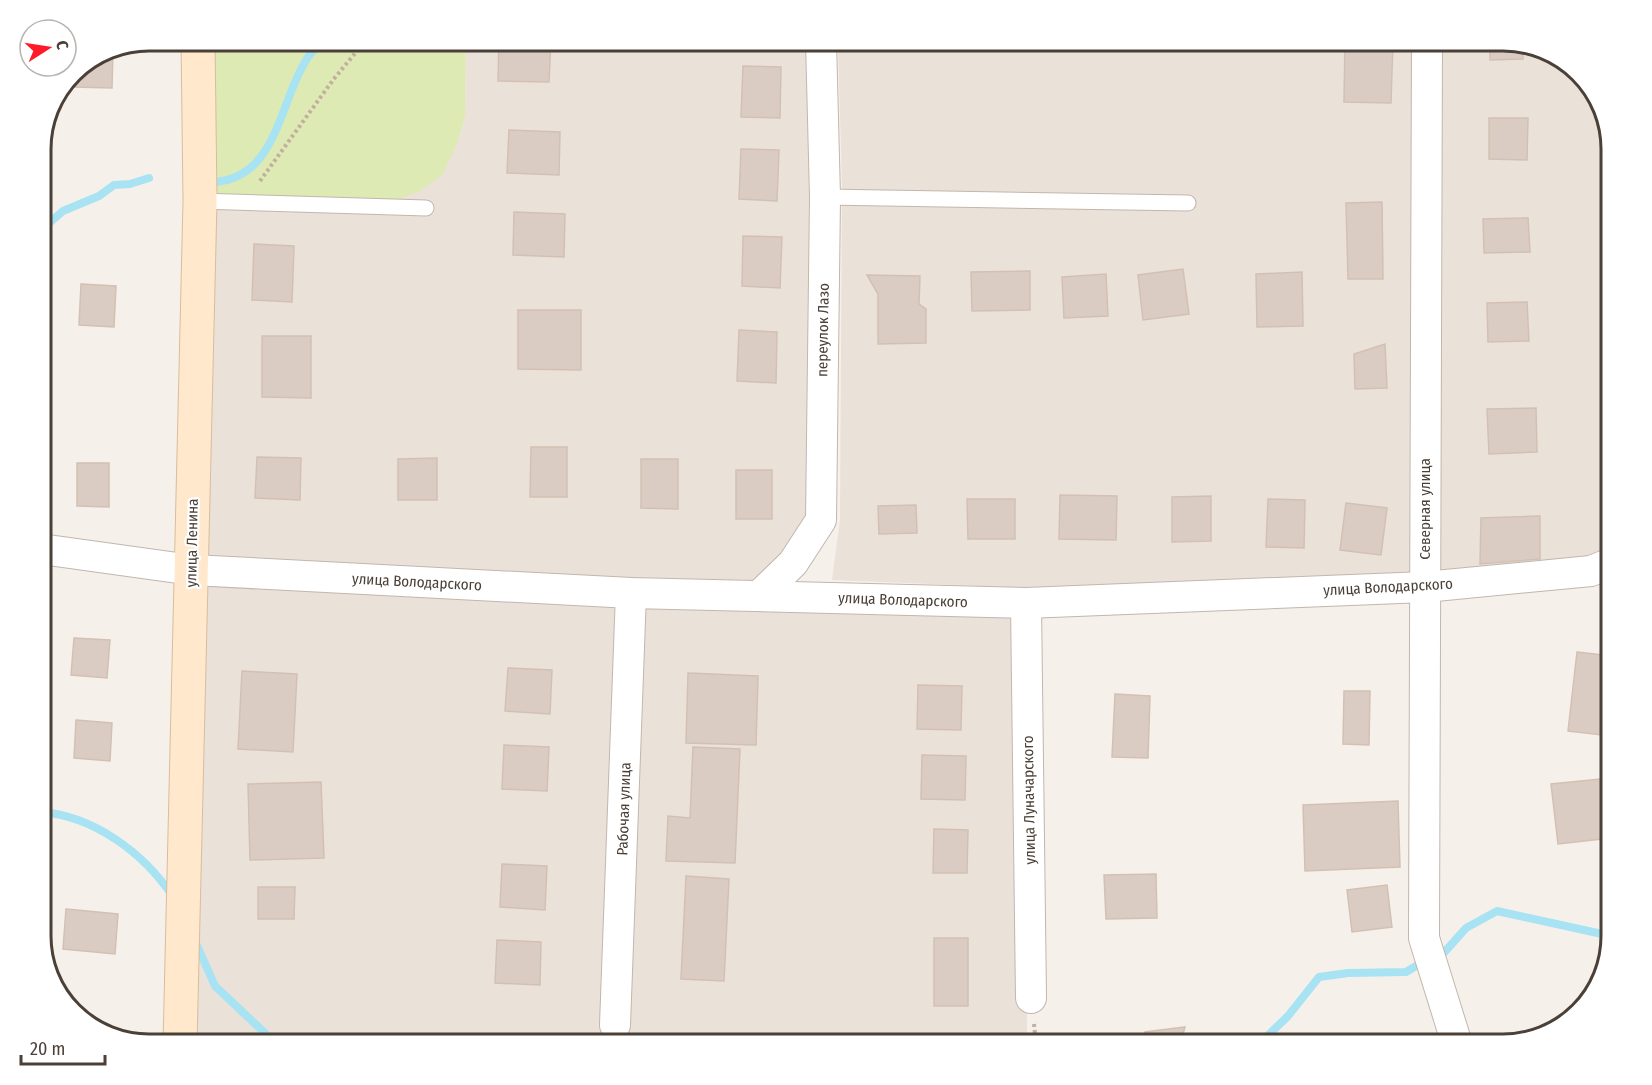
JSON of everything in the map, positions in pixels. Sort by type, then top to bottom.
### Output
[{"type":"main road","name":"улица Ленина","points":[[180,1034],[192,570],[215,201],[199,51]]},
{"type":"street","name":"переулок Лазо","points":[[759,596],[794,563],[821,520],[825,197],[820,51]]},
{"type":"street","name":"Северная улица","points":[[1427,51],[1424,938],[1454,1034]]},
{"type":"street","name":"улица Володарского","points":[[51,550],[192,570],[631,593],[1026,603],[1425,587],[1591,571],[1601,567]]},
{"type":"street","name":"Рабочая улица","points":[[615,1025],[631,593]]},
{"type":"street","name":"улица Луначарского","points":[[1026,603],[1031,998]]},
{"type":"lane","points":[[825,197],[1188,203]]},
{"type":"lane","points":[[215,201],[426,208]]},
{"type":"path","points":[[215,201],[264,178],[333,80],[357,51]]},
{"type":"shaded area","points":[[466,51],[821,51],[821,520],[759,596],[1026,603],[1027,1034],[627,1034],[630,609],[603,1034],[181,1034],[200,201],[458,141],[465,117]]},
{"type":"shaded area","points":[[838,51],[1503,51],[1528,54],[1546,61],[1568,75],[1577,84],[1594,112],[1600,136],[1601,567],[1591,571],[1029,588],[832,580],[840,520],[842,185]]},
{"type":"green space","points":[[198,51],[466,51],[465,117],[458,141],[443,174],[420,191],[377,207],[200,201]]},
{"type":"building","points":[[499,51],[550,51],[549,82],[498,81]]},
{"type":"building","points":[[1345,51],[1393,51],[1391,103],[1344,102]]},
{"type":"building","points":[[1490,51],[1523,53],[1523,59],[1490,60]]},
{"type":"building","points":[[113,58],[112,88],[73,87],[84,75]]},
{"type":"building","points":[[743,66],[781,67],[780,118],[741,117]]},
{"type":"building","points":[[1489,118],[1528,118],[1527,160],[1489,159]]},
{"type":"building","points":[[509,130],[560,132],[559,175],[507,173]]},
{"type":"building","points":[[741,149],[779,150],[777,201],[739,199]]},
{"type":"building","points":[[1382,202],[1383,279],[1348,279],[1346,203]]},
{"type":"building","points":[[514,212],[565,214],[564,257],[513,255]]},
{"type":"building","points":[[1528,218],[1530,252],[1484,253],[1483,219]]},
{"type":"building","points":[[743,236],[782,237],[780,288],[742,286]]},
{"type":"building","points":[[254,244],[294,246],[292,302],[252,300]]},
{"type":"building","points":[[1183,269],[1189,314],[1143,320],[1138,275]]},
{"type":"building","points":[[1030,271],[1030,310],[972,311],[971,272]]},
{"type":"building","points":[[1302,272],[1303,326],[1257,327],[1256,274]]},
{"type":"building","points":[[1106,274],[1108,316],[1064,318],[1062,277]]},
{"type":"building","points":[[867,275],[920,276],[919,304],[926,309],[926,343],[878,344],[878,294]]},
{"type":"building","points":[[81,284],[116,286],[114,327],[79,325]]},
{"type":"building","points":[[1527,302],[1529,341],[1488,342],[1487,303]]},
{"type":"building","points":[[518,310],[581,310],[581,370],[518,369]]},
{"type":"building","points":[[739,330],[777,332],[776,383],[737,381]]},
{"type":"building","points":[[262,336],[311,336],[311,398],[262,397]]},
{"type":"building","points":[[1385,344],[1387,388],[1355,389],[1354,354]]},
{"type":"building","points":[[1536,408],[1537,452],[1489,454],[1487,409]]},
{"type":"building","points":[[531,447],[567,447],[567,497],[530,497]]},
{"type":"building","points":[[257,457],[301,458],[300,500],[255,498]]},
{"type":"building","points":[[437,458],[437,500],[398,500],[398,459]]},
{"type":"building","points":[[641,459],[678,459],[678,509],[641,508]]},
{"type":"building","points":[[77,463],[109,463],[109,507],[77,506]]},
{"type":"building","points":[[736,470],[772,470],[772,519],[736,519]]},
{"type":"building","points":[[1060,495],[1117,496],[1116,540],[1059,539]]},
{"type":"building","points":[[1211,496],[1211,541],[1172,542],[1172,497]]},
{"type":"building","points":[[967,499],[1015,499],[1015,539],[968,539]]},
{"type":"building","points":[[1268,499],[1305,500],[1304,548],[1266,547]]},
{"type":"building","points":[[1346,503],[1387,508],[1381,555],[1340,550]]},
{"type":"building","points":[[916,505],[917,533],[879,534],[878,506]]},
{"type":"building","points":[[1540,516],[1540,559],[1480,564],[1481,518]]},
{"type":"building","points":[[74,638],[110,640],[107,678],[71,675]]},
{"type":"building","points":[[1577,652],[1601,655],[1601,735],[1568,731]]},
{"type":"building","points":[[508,668],[552,670],[550,714],[505,711]]},
{"type":"building","points":[[242,671],[297,674],[293,752],[238,749]]},
{"type":"building","points":[[688,673],[758,676],[756,745],[686,743]]},
{"type":"building","points":[[918,685],[962,686],[961,730],[917,729]]},
{"type":"building","points":[[1344,691],[1370,691],[1369,745],[1343,744]]},
{"type":"building","points":[[1115,694],[1150,696],[1148,758],[1112,757]]},
{"type":"building","points":[[76,720],[112,723],[110,761],[74,758]]},
{"type":"building","points":[[504,745],[549,747],[547,791],[502,789]]},
{"type":"building","points":[[693,747],[740,749],[735,863],[666,861],[668,816],[690,818]]},
{"type":"building","points":[[922,755],[966,756],[965,800],[921,799]]},
{"type":"building","points":[[1601,779],[1601,839],[1558,844],[1551,784]]},
{"type":"building","points":[[321,782],[324,858],[250,860],[248,784]]},
{"type":"building","points":[[1398,801],[1400,867],[1305,871],[1303,805]]},
{"type":"building","points":[[934,829],[968,830],[967,873],[933,873]]},
{"type":"building","points":[[502,864],[547,866],[545,910],[500,907]]},
{"type":"building","points":[[1156,874],[1157,918],[1106,919],[1104,875]]},
{"type":"building","points":[[686,876],[729,879],[724,981],[681,979]]},
{"type":"building","points":[[1387,885],[1392,927],[1352,932],[1347,890]]},
{"type":"building","points":[[258,887],[295,887],[294,919],[258,919]]},
{"type":"building","points":[[66,909],[118,914],[115,954],[63,949]]},
{"type":"building","points":[[934,938],[968,938],[968,1006],[934,1006]]},
{"type":"building","points":[[497,940],[541,942],[540,985],[495,983]]},
{"type":"building","points":[[1185,1027],[1183,1034],[1144,1034],[1145,1032]]},
{"type":"waterway","points":[[205,182],[229,180],[247,171],[261,157],[271,140],[296,80],[313,51]]},
{"type":"waterway","points":[[51,221],[63,211],[99,196],[114,185],[130,184],[149,178]]},
{"type":"waterway","points":[[51,814],[80,821],[116,840],[148,866],[173,897]]},
{"type":"waterway","points":[[1441,956],[1466,928],[1497,911],[1601,934]]},
{"type":"waterway","points":[[195,941],[215,986],[266,1034]]},
{"type":"waterway","points":[[1269,1034],[1288,1016],[1319,977],[1348,973],[1406,972],[1421,963]]}]
